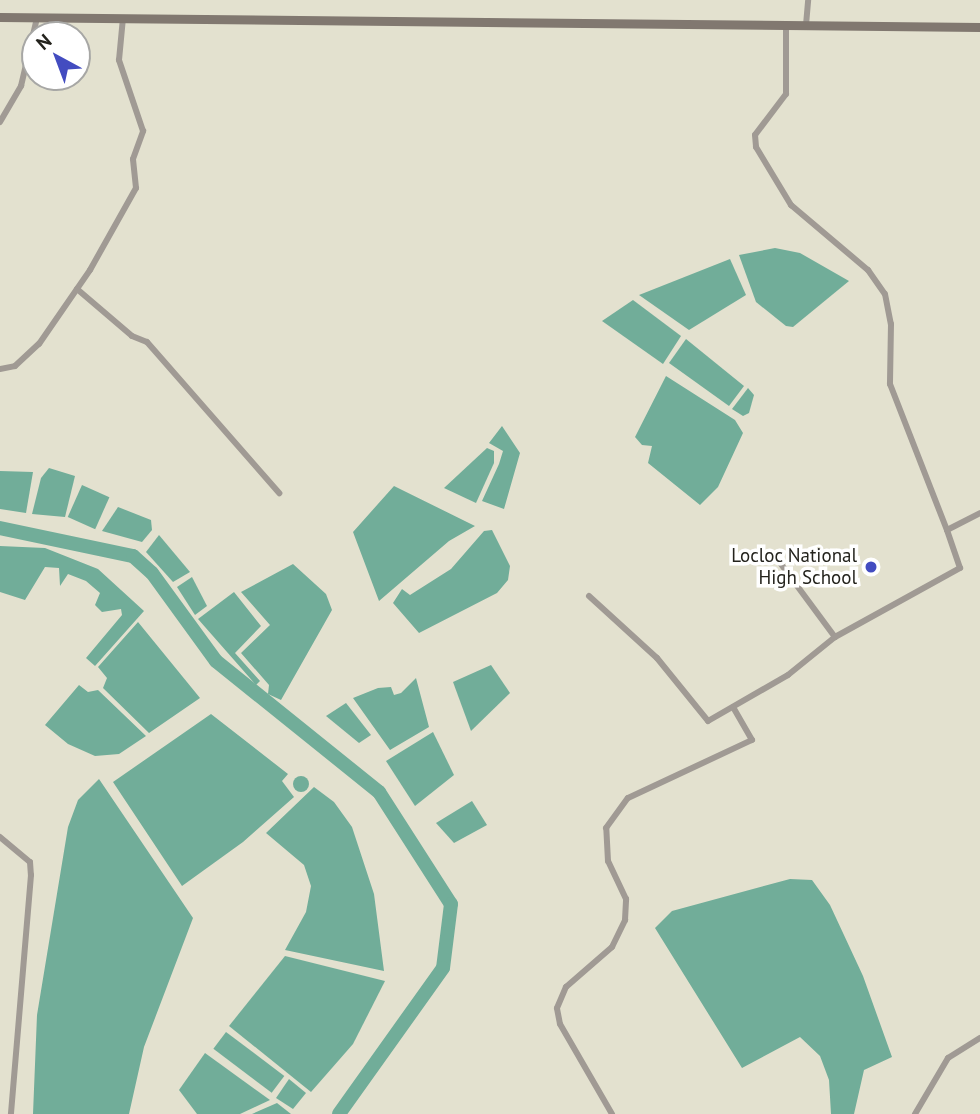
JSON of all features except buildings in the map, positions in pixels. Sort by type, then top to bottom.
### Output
[{"type":"main road","points":[[0,17],[980,27]]},
{"type":"street","points":[[806,25],[808,0]]},
{"type":"street","points":[[0,122],[21,86],[37,18]]},
{"type":"street","points":[[0,369],[15,366],[38,344],[77,289],[136,188],[133,159],[143,131],[119,60],[123,18]]},
{"type":"street","points":[[589,596],[657,658],[708,721],[788,675],[835,637],[960,568],[890,384],[891,324],[885,294],[868,270],[824,237],[791,205],[756,147],[755,135],[786,94],[786,25]]},
{"type":"street","points":[[77,289],[132,336],[147,342],[279,492]]},
{"type":"street","points":[[947,530],[980,513]]},
{"type":"street","points":[[778,559],[835,637]]},
{"type":"street","points":[[612,1114],[561,1024],[556,1008],[566,987],[612,947],[625,920],[626,899],[608,860],[606,828],[628,798],[752,740],[733,707]]},
{"type":"street","points":[[0,837],[30,862],[31,875],[12,1114]]},
{"type":"street","points":[[915,1114],[948,1058],[980,1038]]},
{"type":"water","points":[[775,248],[800,253],[849,281],[793,327],[786,326],[756,302],[739,255]]},
{"type":"water","points":[[730,259],[746,295],[689,330],[639,295]]},
{"type":"water","points":[[633,300],[681,336],[663,364],[602,321]]},
{"type":"water","points":[[686,339],[744,386],[729,406],[669,363]]},
{"type":"water","points":[[666,376],[735,420],[743,433],[718,487],[700,505],[648,463],[652,446],[642,445],[635,437]]},
{"type":"water","points":[[748,388],[754,395],[749,413],[743,416],[732,409]]},
{"type":"water","points":[[502,426],[520,453],[504,509],[482,501],[503,451],[489,443]]},
{"type":"water","points":[[487,448],[494,451],[494,463],[476,503],[444,488]]},
{"type":"water","points":[[49,468],[75,476],[65,517],[32,514],[41,478]]},
{"type":"water","points":[[0,471],[33,472],[26,513],[0,509]]},
{"type":"water","points":[[82,485],[109,497],[95,529],[68,517]]},
{"type":"water","points":[[394,486],[475,526],[449,541],[379,601],[353,532]]},
{"type":"water","points":[[118,507],[151,520],[152,530],[142,542],[102,531]]},
{"type":"water","points":[[492,530],[510,566],[508,580],[497,593],[419,633],[393,603],[402,589],[410,595],[451,569],[484,531]]},
{"type":"water","points":[[159,535],[190,572],[173,582],[146,552]]},
{"type":"water","points":[[0,546],[45,548],[98,569],[144,611],[95,666],[86,658],[122,615],[121,609],[102,612],[95,605],[100,593],[86,581],[68,574],[60,586],[59,568],[45,567],[25,600],[0,592]]},
{"type":"water","points":[[293,564],[326,594],[332,610],[281,700],[268,694],[269,685],[241,653],[270,625],[241,592]]},
{"type":"water","points":[[192,577],[207,606],[195,615],[177,587]]},
{"type":"water","points":[[234,592],[261,626],[235,653],[260,681],[256,685],[198,619]]},
{"type":"water","points":[[138,622],[200,698],[149,733],[103,688],[107,678],[98,667]]},
{"type":"water","points":[[491,665],[510,693],[471,731],[453,682]]},
{"type":"water","points":[[416,678],[429,727],[390,750],[353,698],[378,688],[391,687],[394,695],[401,693]]},
{"type":"water","points":[[79,685],[88,692],[98,690],[146,736],[119,754],[95,756],[68,744],[45,725]]},
{"type":"water","points":[[346,703],[371,735],[359,743],[326,716]]},
{"type":"water","points":[[211,714],[288,774],[282,781],[294,797],[243,842],[182,886],[113,782]]},
{"type":"water","points":[[433,732],[454,775],[415,806],[386,761]]},
{"type":"water","points":[[301,776],[307,778],[307,790],[301,792],[295,790],[293,784],[295,778]]},
{"type":"water","points":[[99,779],[193,918],[144,1047],[129,1114],[33,1114],[37,1015],[68,827],[78,800]]},
{"type":"water","points":[[314,787],[334,802],[352,827],[374,894],[384,971],[285,950],[306,912],[311,886],[304,865],[266,833]]},
{"type":"water","points":[[472,801],[487,825],[454,843],[436,823]]},
{"type":"water","points":[[790,879],[812,880],[830,905],[863,976],[892,1057],[864,1070],[854,1114],[831,1114],[829,1080],[820,1056],[800,1037],[742,1068],[655,928],[672,911]]},
{"type":"water","points":[[285,956],[385,981],[353,1044],[311,1092],[229,1026]]},
{"type":"water","points":[[226,1032],[284,1076],[272,1093],[213,1049]]},
{"type":"water","points":[[205,1053],[270,1100],[240,1114],[197,1114],[179,1090]]},
{"type":"water","points":[[289,1079],[306,1093],[293,1109],[276,1098]]},
{"type":"water","points":[[277,1103],[291,1114],[252,1114]]},
{"type":"waterway","points":[[0,528],[133,556],[152,573],[216,661],[379,792],[451,904],[443,968],[339,1114]]},
{"type":"place","name":"Locloc National High School","points":[[871,567]]}]
